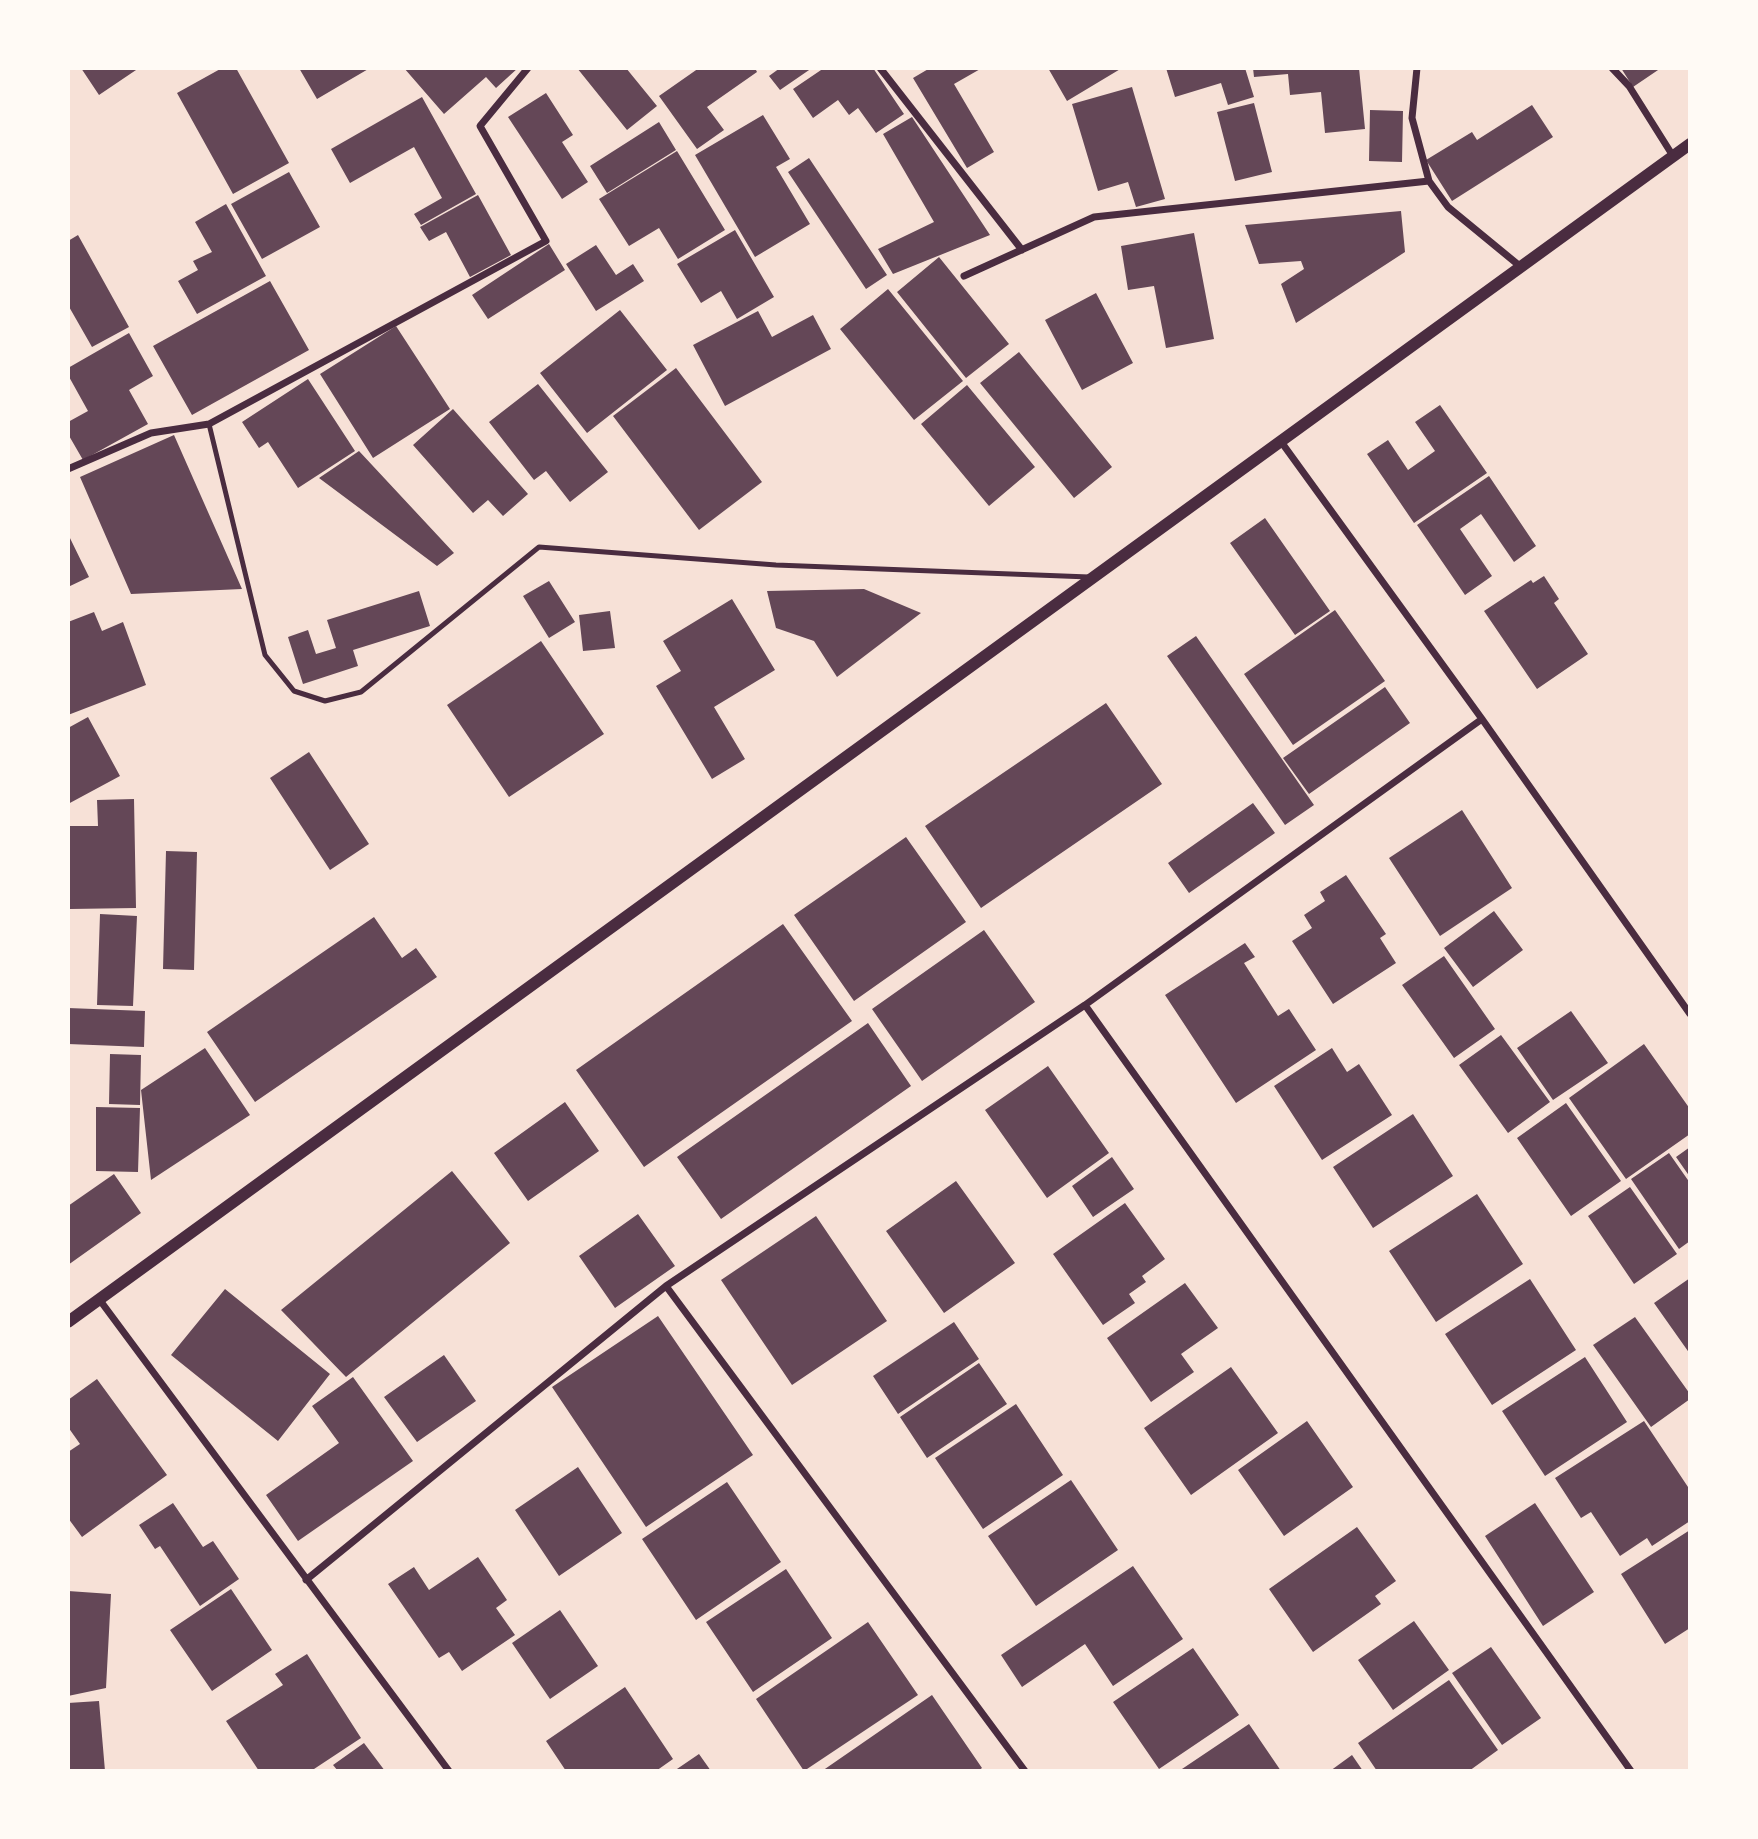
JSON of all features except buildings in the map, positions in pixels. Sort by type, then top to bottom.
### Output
[{"type":"street","points":[[68,469],[151,433],[209,424],[546,241],[480,126],[528,68]]},
{"type":"street","points":[[880,68],[1022,250]]},
{"type":"street","points":[[1417,68],[1412,118],[1429,181],[1448,207],[1521,268]]},
{"type":"street","points":[[1612,68],[1629,86],[1673,156]]},
{"type":"street","points":[[68,1322],[1282,443],[1690,144]]},
{"type":"street","points":[[964,276],[1094,217],[1429,181]]},
{"type":"street","points":[[1282,443],[1482,719],[1690,1014]]},
{"type":"street","points":[[306,1580],[666,1286],[1084,1005],[1482,719]]},
{"type":"street","points":[[1084,1005],[1631,1771]]},
{"type":"street","points":[[666,1286],[1026,1771]]},
{"type":"street","points":[[99,1299],[449,1771]]},
{"type":"lane","points":[[209,424],[265,655],[295,691],[325,701],[361,692],[539,547],[776,565],[1096,578]]}]
